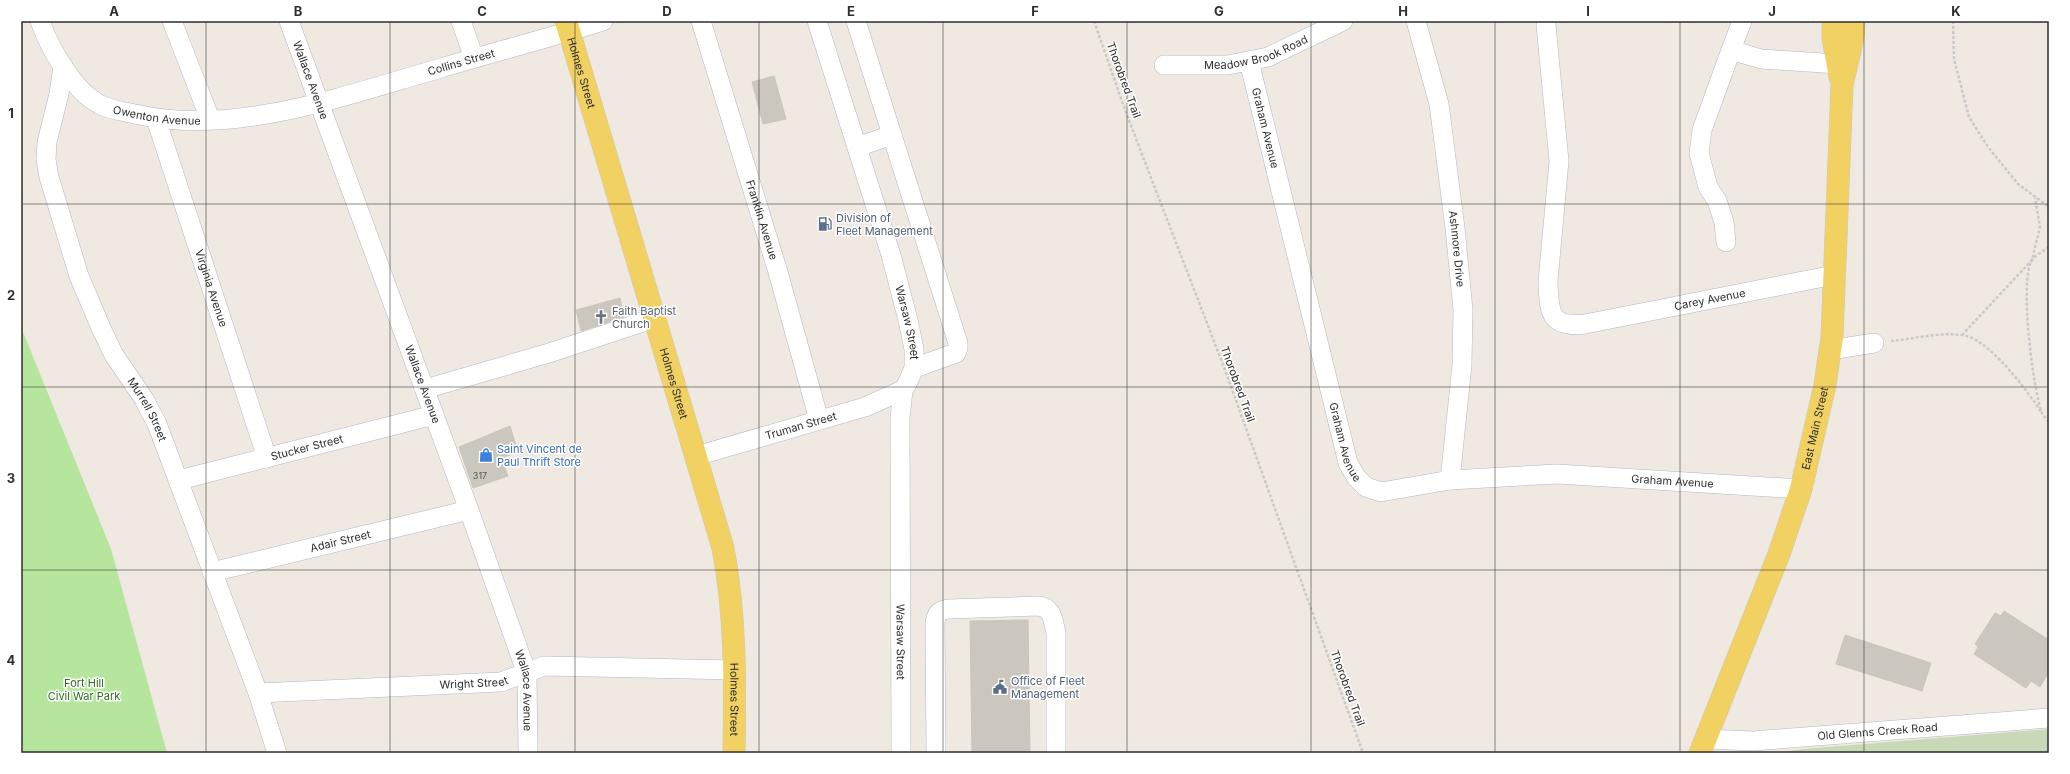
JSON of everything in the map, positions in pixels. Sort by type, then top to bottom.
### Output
[{"type":"main road","name":"East Main Street","points":[[1833,21],[1842,85]]},
{"type":"main road","name":"East Main Street","points":[[1703,746],[1779,554],[1801,489],[1825,385],[1830,350],[1842,85],[1853,37],[1854,21]]},
{"type":"main road","name":"Holmes Street","points":[[568,26],[716,524],[728,577],[734,635],[734,753]]},
{"type":"street","name":"Owenton Avenue","points":[[40,21],[72,81],[99,104],[156,119],[210,120],[255,115],[318,102]]},
{"type":"street","points":[[172,21],[210,120]]},
{"type":"street","name":"Wallace Avenue","points":[[289,21],[425,389],[527,674],[528,753]]},
{"type":"street","points":[[460,21],[474,58]]},
{"type":"street","name":"Collins Street","points":[[318,102],[474,58],[568,26],[603,21]]},
{"type":"street","name":"Franklin Avenue","points":[[701,21],[778,272],[819,420]]},
{"type":"street","name":"Warsaw Street","points":[[817,21],[891,256],[914,349],[914,368],[903,390],[899,488],[901,753]]},
{"type":"street","points":[[856,21],[958,343],[956,353],[914,368]]},
{"type":"street","name":"Meadow Brook Road","points":[[1164,65],[1228,66],[1268,57],[1342,21]]},
{"type":"street","name":"Ashmore Drive","points":[[1416,21],[1439,104],[1455,228],[1463,310],[1462,365],[1450,480]]},
{"type":"street","points":[[1726,242],[1724,222],[1716,201],[1708,187],[1699,153],[1702,130],[1742,21]]},
{"type":"street","name":"Carey Avenue","points":[[1546,25],[1559,161],[1548,281],[1548,297],[1551,310],[1559,322],[1570,326],[1585,324],[1834,275]]},
{"type":"street","points":[[1731,50],[1761,59],[1838,64]]},
{"type":"street","name":"Graham Avenue","points":[[1249,61],[1348,463],[1356,477],[1366,487],[1381,492],[1450,480],[1557,474],[1801,489]]},
{"type":"street","name":"Murrell Street","points":[[63,66],[46,159],[49,177],[79,276],[114,355],[148,406],[179,480],[258,693],[277,753]]},
{"type":"street","name":"Virginia Avenue","points":[[156,119],[267,458]]},
{"type":"street","points":[[857,148],[892,135]]},
{"type":"street","points":[[425,389],[549,353],[655,318]]},
{"type":"street","points":[[1830,350],[1874,343]]},
{"type":"street","name":"Truman Street","points":[[696,456],[865,406],[903,390]]},
{"type":"street","name":"Stucker Street","points":[[179,480],[434,415]]},
{"type":"street","name":"Adair Street","points":[[212,572],[469,510]]},
{"type":"street","points":[[936,753],[936,615],[940,610],[948,609],[1038,606],[1045,607],[1053,616],[1056,633],[1056,753]]},
{"type":"street","name":"Wright Street","points":[[258,693],[501,682],[527,674],[544,666],[735,670]]},
{"type":"street","name":"Old Glenns Creek Road","points":[[1703,746],[1753,741],[1770,746],[2049,718]]},
{"type":"path","name":"Thorobred Trail","points":[[1094,21],[1125,110],[1224,370],[1363,753]]},
{"type":"path","points":[[1953,21],[1954,60],[1969,117],[1988,147],[2018,184],[2049,207]]},
{"type":"path","points":[[2035,197],[2040,227],[2028,276],[2027,299],[2031,358],[2042,413]]},
{"type":"path","points":[[1962,335],[2032,260],[2049,247]]},
{"type":"path","points":[[1874,343],[1962,335],[1975,339],[1994,353],[2026,390],[2049,423]]},
{"type":"green space","name":"Fort Hill Civil War Park","points":[[21,327],[111,549],[167,753],[21,753]]},
{"type":"green space","points":[[2049,729],[2049,753],[1777,753],[1803,749]]},
{"type":"building","points":[[774,76],[786,119],[763,124],[752,82]]},
{"type":"building","name":"Faith Baptist Church","points":[[620,298],[624,317],[581,331],[576,310]]},
{"type":"building","name":"Saint Vincent de Paul Thrift Store","points":[[510,426],[518,452],[501,458],[508,476],[473,488],[459,447]]},
{"type":"building","points":[[2004,611],[2049,640],[2049,672],[2040,687],[2031,681],[2026,688],[1974,654],[1978,647],[1975,644],[1995,613],[2001,616]]},
{"type":"building","name":"Office of Fleet Management","points":[[1028,620],[1030,753],[972,753],[970,621]]},
{"type":"building","points":[[1845,635],[1931,663],[1922,691],[1836,664]]},
{"type":"place","name":"Division of Fleet Management","points":[[825,224]]},
{"type":"place","name":"Faith Baptist Church","points":[[601,317]]},
{"type":"place","name":"Saint Vincent de Paul Thrift Store","points":[[486,455]]},
{"type":"place","name":"Office of Fleet Management","points":[[1000,687]]}]
